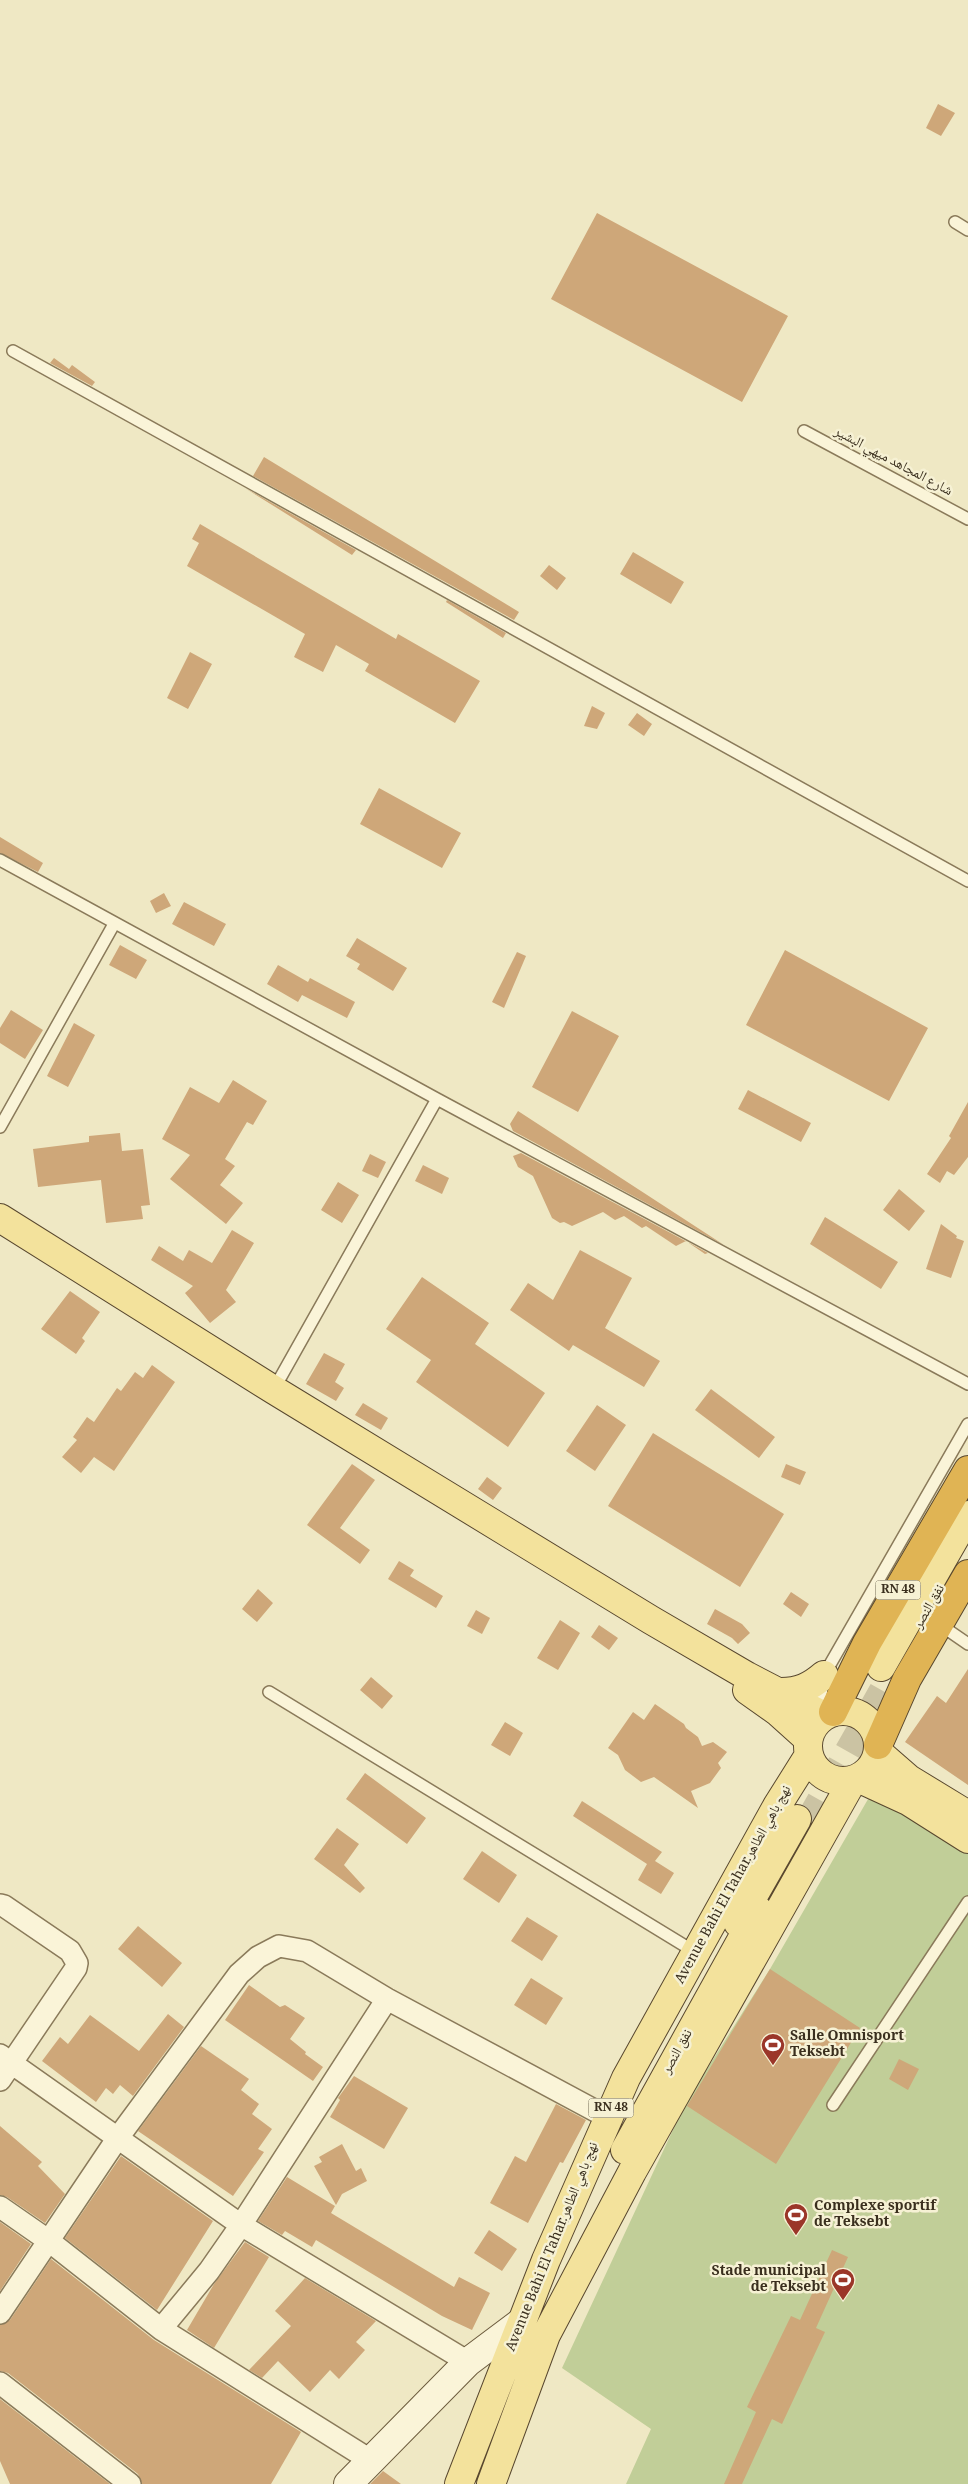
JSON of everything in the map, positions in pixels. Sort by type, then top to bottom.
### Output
[{"type":"highway","name":"RN 48","points":[[828,1714],[866,1643],[968,1470]]},
{"type":"highway","points":[[878,1748],[907,1679],[968,1574]]},
{"type":"main road","points":[[0,1218],[274,1390],[651,1620],[747,1676],[828,1714]]},
{"type":"main road","name":"نفق النصر","points":[[968,1515],[887,1670],[968,1541]]},
{"type":"main road","points":[[651,1620],[778,1712],[808,1747],[813,1765],[821,1774],[831,1779],[842,1781],[856,1779],[871,1767],[878,1748]]},
{"type":"main road","points":[[781,1692],[801,1690],[824,1675]]},
{"type":"main road","points":[[808,1747],[814,1726],[828,1714],[842,1711],[859,1715],[873,1728],[878,1748],[909,1779],[968,1815]]},
{"type":"main road","name":"Avenue Bahi El Tahar,نهج باهي الطاهر","points":[[459,2484],[520,2323],[607,2117],[626,2078],[808,1747]]},
{"type":"main road","points":[[856,1779],[908,1801],[968,1839]]},
{"type":"main road","name":"Avenue Bahi El Tahar,نهج باهي الطاهر","points":[[491,2484],[546,2335],[632,2172],[856,1779]]},
{"type":"main road","name":"نفق النصر","points":[[572,2198],[603,2158],[630,2114],[802,1822],[642,2115],[582,2238],[574,2262],[572,2288]]},
{"type":"street","points":[[0,1905],[70,1951],[77,1963],[76,1968],[4,2066],[117,2139],[241,2225],[468,2362]]},
{"type":"street","points":[[0,2313],[117,2139],[239,1974],[258,1957],[279,1946],[308,1951],[387,1999],[607,2117]]},
{"type":"street","points":[[161,2329],[209,2271],[241,2225],[387,1999]]},
{"type":"street","points":[[0,2207],[49,2241],[161,2329],[370,2460]]},
{"type":"street","points":[[348,2484],[468,2362],[520,2323]]},
{"type":"street","points":[[0,2383],[130,2484]]},
{"type":"lane","points":[[955,222],[968,230]]},
{"type":"lane","points":[[13,352],[968,881]]},
{"type":"lane","name":"شارع المجاهد ميهي البشير","points":[[804,431],[968,519]]},
{"type":"lane","points":[[0,860],[437,1099],[968,1384]]},
{"type":"lane","points":[[0,1127],[114,924]]},
{"type":"lane","points":[[274,1390],[437,1099]]},
{"type":"lane","points":[[828,1714],[821,1695],[824,1675],[968,1424]]},
{"type":"lane","points":[[939,1624],[968,1644]]},
{"type":"lane","points":[[269,1692],[695,1952]]},
{"type":"lane","points":[[833,2105],[968,1902]]},
{"type":"green space","name":"Complexe sportif de Teksebt","points":[[871,1794],[968,1854],[968,2484],[626,2484],[651,2429],[562,2368],[685,2104],[770,1969]]},
{"type":"building","points":[[938,104],[955,113],[941,136],[926,128]]},
{"type":"building","points":[[597,213],[788,316],[742,402],[551,299]]},
{"type":"building","points":[[54,358],[69,369],[72,365],[95,382],[92,386],[50,363]]},
{"type":"building","points":[[264,457],[519,612],[514,620],[253,476]]},
{"type":"building","points":[[245,488],[356,550],[352,555]]},
{"type":"building","points":[[200,524],[396,639],[398,634],[480,681],[455,723],[365,671],[369,664],[336,645],[323,672],[294,657],[305,634],[187,566],[199,543],[192,539]]},
{"type":"building","points":[[633,552],[684,582],[671,604],[620,574]]},
{"type":"building","points":[[549,565],[566,578],[557,590],[540,576]]},
{"type":"building","points":[[447,600],[506,633],[503,638],[446,602]]},
{"type":"building","points":[[190,652],[212,664],[188,709],[167,698]]},
{"type":"building","points":[[592,706],[605,713],[597,729],[584,726]]},
{"type":"building","points":[[637,713],[652,724],[644,736],[628,725]]},
{"type":"building","points":[[379,788],[461,833],[442,868],[360,824]]},
{"type":"building","points":[[0,837],[43,863],[38,872],[0,853]]},
{"type":"building","points":[[164,893],[171,906],[156,913],[150,901]]},
{"type":"building","points":[[184,902],[226,924],[214,946],[172,924]]},
{"type":"building","points":[[357,938],[407,968],[393,991],[357,969],[360,964],[346,956]]},
{"type":"building","points":[[120,945],[147,960],[136,979],[109,965]]},
{"type":"building","points":[[785,950],[928,1028],[889,1101],[746,1025]]},
{"type":"building","points":[[517,952],[526,956],[504,1008],[492,1002]]},
{"type":"building","points":[[278,965],[308,982],[310,978],[355,1002],[347,1018],[302,995],[298,1002],[267,984]]},
{"type":"building","points":[[11,1010],[43,1030],[25,1059],[0,1043],[0,1028]]},
{"type":"building","points":[[572,1011],[619,1036],[578,1112],[532,1087]]},
{"type":"building","points":[[74,1023],[95,1035],[68,1087],[47,1076]]},
{"type":"building","points":[[233,1080],[267,1101],[253,1125],[247,1122],[225,1159],[235,1166],[220,1185],[243,1203],[226,1224],[170,1179],[190,1155],[162,1139],[190,1087],[219,1103]]},
{"type":"building","points":[[748,1090],[811,1123],[801,1142],[738,1109]]},
{"type":"building","points":[[968,1102],[968,1157],[954,1175],[947,1171],[940,1183],[927,1174],[951,1138],[949,1136]]},
{"type":"building","points":[[518,1111],[724,1245],[513,1131],[510,1124]]},
{"type":"building","points":[[120,1133],[122,1151],[143,1149],[150,1205],[141,1206],[143,1219],[106,1223],[101,1180],[38,1187],[33,1149],[89,1142],[89,1136]]},
{"type":"building","points":[[521,1153],[686,1241],[676,1246],[646,1226],[642,1228],[624,1216],[615,1220],[603,1212],[572,1226],[564,1222],[560,1223],[552,1218],[533,1176],[518,1167],[513,1156]]},
{"type":"building","points":[[370,1154],[386,1162],[378,1178],[362,1171]]},
{"type":"building","points":[[423,1165],[449,1178],[442,1194],[415,1181]]},
{"type":"building","points":[[338,1182],[359,1195],[342,1223],[321,1210]]},
{"type":"building","points":[[899,1189],[925,1211],[909,1231],[883,1210]]},
{"type":"building","points":[[825,1217],[898,1262],[881,1289],[810,1244]]},
{"type":"building","points":[[941,1224],[957,1236],[956,1238],[964,1241],[951,1278],[926,1269]]},
{"type":"building","points":[[232,1230],[254,1243],[226,1290],[236,1302],[210,1323],[185,1293],[193,1286],[151,1260],[159,1246],[183,1261],[189,1250],[212,1263]]},
{"type":"building","points":[[688,1242],[708,1253],[705,1254]]},
{"type":"building","points":[[580,1250],[632,1278],[605,1328],[660,1361],[644,1387],[573,1345],[569,1351],[510,1310],[528,1283],[553,1300]]},
{"type":"building","points":[[422,1277],[489,1323],[475,1344],[545,1393],[508,1447],[416,1382],[431,1360],[386,1329]]},
{"type":"building","points":[[70,1291],[100,1312],[82,1338],[85,1341],[76,1354],[41,1329]]},
{"type":"building","points":[[324,1353],[345,1364],[335,1382],[344,1388],[336,1401],[306,1384]]},
{"type":"building","points":[[152,1365],[175,1382],[114,1471],[94,1457],[81,1473],[62,1457],[77,1440],[73,1437],[87,1417],[94,1422],[117,1388],[121,1391],[135,1372],[143,1378]]},
{"type":"building","points":[[711,1389],[775,1437],[759,1458],[695,1410]]},
{"type":"building","points":[[363,1403],[388,1418],[381,1430],[355,1415]]},
{"type":"building","points":[[597,1405],[626,1425],[595,1471],[566,1451]]},
{"type":"building","points":[[653,1433],[784,1514],[740,1587],[608,1506]]},
{"type":"building","points":[[352,1464],[375,1480],[340,1528],[370,1550],[360,1564],[307,1525]]},
{"type":"building","points":[[786,1464],[806,1472],[800,1485],[781,1477]]},
{"type":"building","points":[[487,1477],[502,1488],[493,1500],[478,1489]]},
{"type":"building","points":[[399,1561],[414,1570],[410,1576],[443,1596],[436,1608],[388,1579]]},
{"type":"building","points":[[258,1589],[273,1603],[257,1622],[242,1609]]},
{"type":"building","points":[[791,1592],[809,1604],[801,1617],[783,1604]]},
{"type":"building","points":[[715,1609],[742,1624],[750,1633],[738,1644],[732,1638],[707,1624]]},
{"type":"building","points":[[476,1610],[490,1618],[482,1634],[467,1626]]},
{"type":"building","points":[[560,1620],[580,1633],[558,1670],[537,1658]]},
{"type":"building","points":[[599,1625],[618,1638],[609,1650],[591,1637]]},
{"type":"building","points":[[968,1669],[968,1785],[905,1742],[937,1696],[946,1703]]},
{"type":"building","points":[[371,1677],[393,1696],[382,1709],[360,1690]]},
{"type":"building","points":[[655,1704],[684,1724],[686,1728],[698,1737],[702,1746],[713,1742],[727,1752],[718,1763],[721,1768],[710,1783],[691,1791],[698,1808],[654,1777],[641,1782],[625,1770],[618,1755],[608,1748],[633,1712],[644,1720]]},
{"type":"building","points":[[505,1722],[523,1733],[510,1756],[491,1745]]},
{"type":"building","points":[[365,1773],[426,1818],[407,1844],[346,1799]]},
{"type":"building","points":[[582,1801],[662,1852],[655,1861],[674,1873],[661,1894],[638,1880],[647,1864],[573,1816]]},
{"type":"building","points":[[337,1828],[359,1844],[344,1865],[365,1888],[360,1893],[314,1859]]},
{"type":"building","points":[[482,1851],[517,1875],[499,1903],[463,1879]]},
{"type":"building","points":[[527,1917],[558,1936],[542,1961],[511,1941]]},
{"type":"building","points":[[138,1926],[182,1963],[162,1987],[118,1949]]},
{"type":"building","name":"Salle Omnisport Teksebt","points":[[770,1969],[860,2028],[776,2164],[687,2106]]},
{"type":"building","points":[[531,1978],[563,1998],[546,2025],[514,2005]]},
{"type":"building","points":[[249,1985],[280,2007],[285,2005],[305,2018],[290,2039],[306,2052],[305,2054],[323,2067],[313,2081],[225,2020]]},
{"type":"building","points":[[168,2014],[184,2027],[133,2096],[120,2085],[113,2094],[106,2088],[96,2102],[42,2061],[60,2037],[68,2044],[90,2015],[139,2051]]},
{"type":"building","points":[[201,2046],[249,2079],[241,2090],[259,2104],[252,2114],[272,2129],[258,2149],[264,2152],[233,2196],[138,2131]]},
{"type":"building","points":[[899,2059],[919,2069],[908,2090],[889,2079]]},
{"type":"building","points":[[354,2076],[408,2108],[384,2149],[330,2117],[340,2100],[338,2098]]},
{"type":"building","points":[[556,2104],[586,2120],[563,2163],[560,2162],[528,2223],[490,2203],[515,2156],[526,2162]]},
{"type":"building","points":[[0,2126],[42,2162],[38,2166],[65,2194],[45,2223],[7,2197],[0,2195]]},
{"type":"building","points":[[342,2144],[356,2171],[361,2168],[367,2181],[342,2194],[336,2205],[314,2166],[322,2162],[319,2157]]},
{"type":"building","points":[[121,2156],[213,2221],[157,2310],[65,2238]]},
{"type":"building","points":[[287,2177],[335,2206],[331,2213],[454,2287],[459,2277],[490,2293],[472,2330],[442,2316],[316,2240],[312,2247],[285,2231],[282,2235],[258,2221]]},
{"type":"building","points":[[0,2222],[31,2244],[0,2291]]},
{"type":"building","points":[[489,2230],[517,2249],[502,2271],[474,2253]]},
{"type":"building","points":[[245,2242],[269,2257],[214,2348],[187,2330],[214,2284]]},
{"type":"building","points":[[832,2250],[848,2257],[816,2328],[825,2332],[782,2424],[772,2419],[742,2484],[724,2484],[756,2412],[747,2407],[791,2316],[800,2320]]},
{"type":"building","points":[[51,2259],[154,2340],[301,2432],[271,2484],[142,2484],[138,2474],[8,2373],[0,2371],[0,2325],[10,2320]]},
{"type":"building","points":[[305,2278],[376,2321],[356,2342],[365,2350],[339,2379],[330,2370],[310,2392],[278,2361],[262,2378],[249,2370],[291,2326],[275,2311]]},
{"type":"building","points":[[0,2399],[110,2484],[10,2484],[0,2461]]},
{"type":"building","points":[[383,2471],[401,2484],[370,2484]]},
{"type":"tunnel","points":[[807,1825],[893,1673]]},
{"type":"place","name":"Salle Omnisport Teksebt","points":[[773,2066]]},
{"type":"place","name":"Complexe sportif de Teksebt","points":[[796,2236]]},
{"type":"place","name":"Stade municipal de Teksebt","points":[[843,2301]]}]
